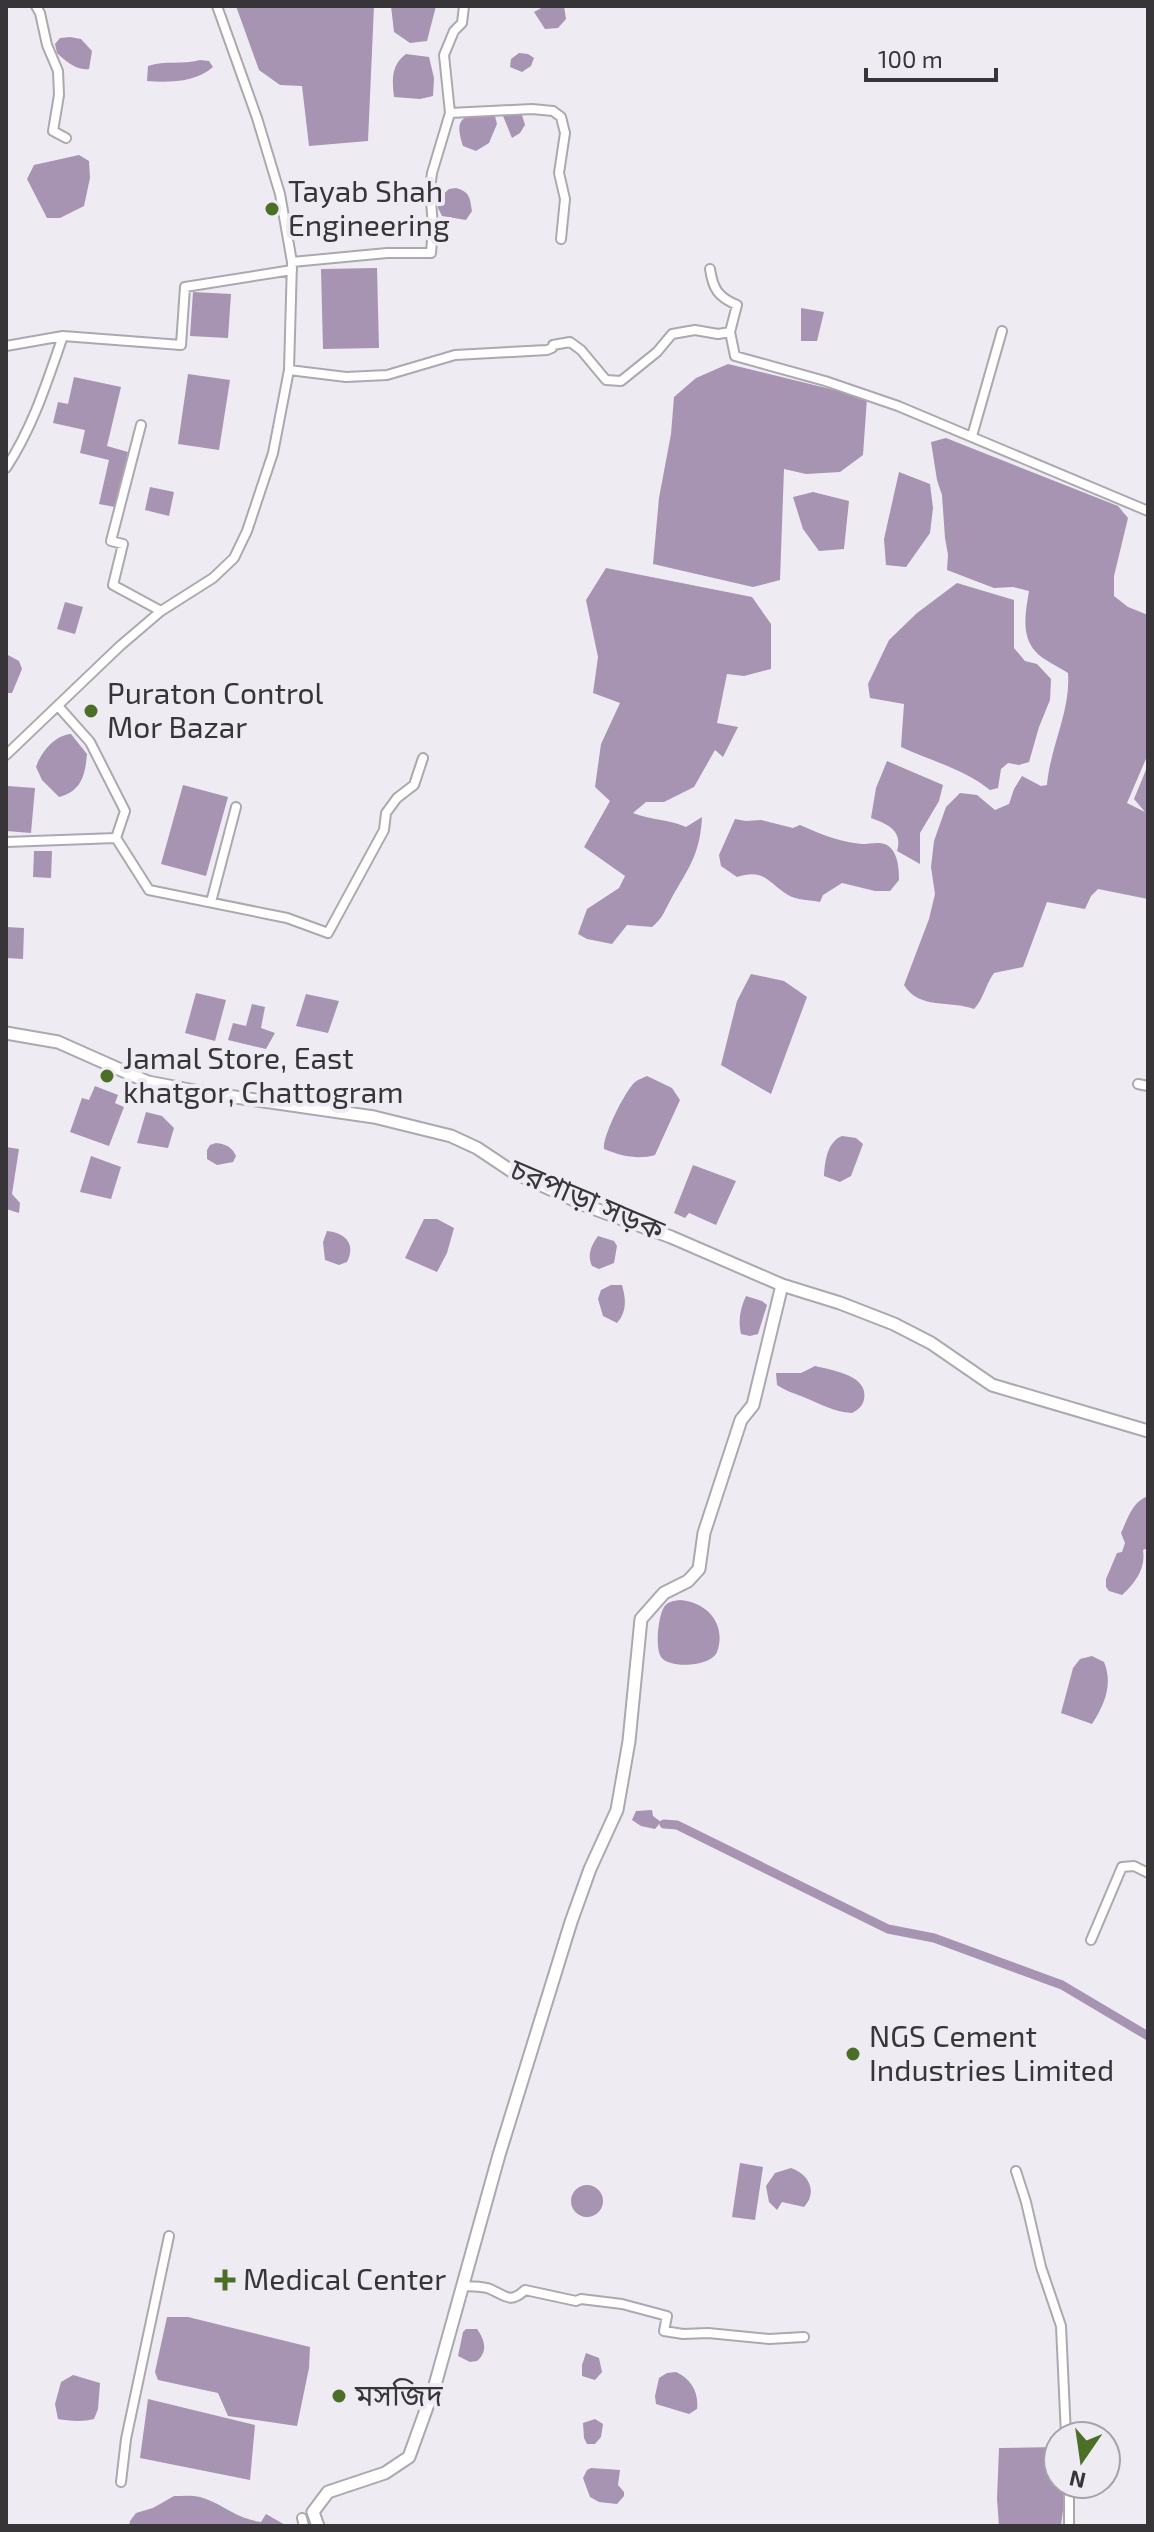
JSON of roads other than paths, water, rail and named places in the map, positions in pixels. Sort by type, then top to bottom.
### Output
[{"type":"street","points":[[36,6],[58,71],[59,95],[53,131],[66,138]]},
{"type":"street","points":[[7,753],[120,646],[161,611],[213,578],[234,558],[247,531],[273,453],[289,370],[292,266],[280,194],[217,6]]},
{"type":"street","points":[[6,346],[63,336],[181,345],[185,287],[292,266],[387,253],[431,253],[432,173],[450,113],[444,55],[454,31],[462,23],[464,6]]},
{"type":"street","points":[[450,113],[532,109],[553,111],[561,117],[565,133],[559,173],[565,199],[561,239]]},
{"type":"street","points":[[710,269],[712,284],[723,299],[737,305],[730,332],[734,355],[738,358],[825,381],[883,401],[1148,511]]},
{"type":"street","points":[[289,370],[346,377],[387,375],[455,355],[547,350],[553,345],[570,342],[581,350],[606,380],[621,381],[657,352],[672,334],[695,330],[718,334],[730,332]]},
{"type":"street","points":[[972,436],[1002,331]]},
{"type":"street","points":[[6,468],[39,407],[63,336]]},
{"type":"street","points":[[141,425],[111,541],[123,544],[113,585],[161,611]]},
{"type":"street","points":[[58,706],[90,742],[125,811],[116,838]]},
{"type":"street","points":[[116,838],[149,890],[287,918],[328,933],[384,830],[386,813],[397,798],[414,785],[423,758]]},
{"type":"street","points":[[211,902],[236,807]]},
{"type":"street","points":[[6,842],[116,838]]},
{"type":"street","name":"চরপাড়া সড়ক","points":[[6,1033],[58,1042],[148,1082],[374,1117],[451,1136],[477,1148],[513,1172],[561,1195],[671,1237],[782,1285],[894,1324],[931,1343],[992,1385],[1148,1431]]},
{"type":"street","points":[[318,2526],[313,2512],[328,2492],[385,2473],[409,2457],[435,2385],[499,2155],[571,1922],[590,1869],[617,1810],[629,1741],[641,1619],[664,1593],[688,1581],[699,1569],[704,1533],[741,1420],[753,1405],[782,1285]]},
{"type":"street","points":[[1091,1940],[1122,1867],[1134,1866],[1148,1873]]},
{"type":"street","points":[[1016,2171],[1041,2267],[1061,2326],[1065,2420]]},
{"type":"street","points":[[121,2482],[126,2439],[169,2236]]},
{"type":"street","points":[[464,2286],[489,2288],[509,2298],[516,2298],[525,2290],[576,2301],[622,2304],[667,2316],[664,2331],[683,2334],[708,2333],[769,2339],[804,2337]]},
{"type":"street","points":[[1069,2500],[1069,2526]]},
{"type":"waterway","points":[[664,1824],[677,1825],[888,1929],[934,1938],[1062,1985],[1148,2036]]},
{"type":"place","name":"Tayab Shah Engineering","points":[[272,209]]},
{"type":"place","name":"Puraton Control Mor Bazar","points":[[91,711]]},
{"type":"place","name":"Jamal Store, East khatgor, Chattogram","points":[[107,1076]]},
{"type":"place","name":"NGS Cement Industries Limited","points":[[853,2054]]},
{"type":"place","name":"Medical Center","points":[[225,2280]]},
{"type":"place","name":"মসজিদ","points":[[339,2396]]}]
